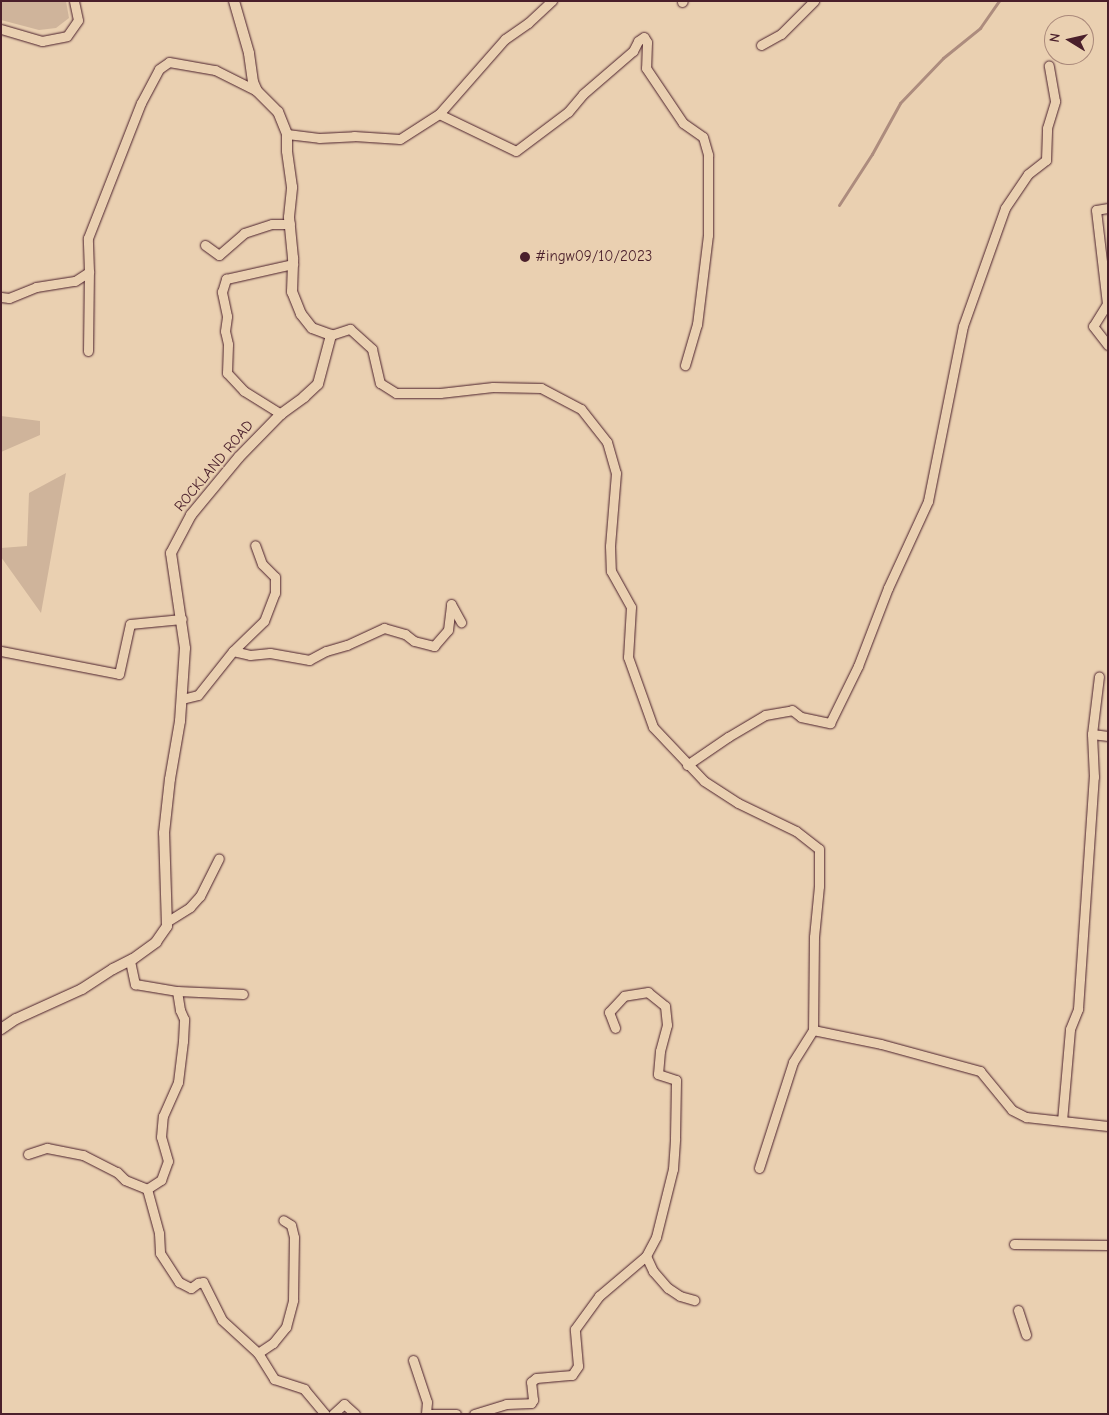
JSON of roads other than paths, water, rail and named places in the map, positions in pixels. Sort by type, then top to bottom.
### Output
[{"type":"street","points":[[1,29],[42,41],[66,36],[78,20],[74,1]]},
{"type":"street","points":[[234,1],[249,53],[253,82],[258,91],[278,112],[288,134],[287,151],[292,187],[290,224],[293,264],[292,292],[301,314],[312,328],[331,335],[350,329],[372,349],[380,383],[396,393],[440,393],[493,387],[541,388],[581,408],[607,442],[616,473],[610,546],[611,572],[631,607],[628,657],[633,676],[653,727],[704,781],[738,803],[796,831],[819,850],[819,886],[814,937],[813,1030],[793,1062],[759,1168]]},
{"type":"street","points":[[288,134],[319,138],[354,136],[400,139],[439,114],[472,79],[493,51],[552,1]]},
{"type":"street","points":[[761,45],[781,34],[814,1]]},
{"type":"street","points":[[439,114],[516,151],[568,112],[583,94],[633,51],[638,41],[644,37],[647,42],[646,68],[683,123],[703,137],[708,154],[706,254],[697,324],[686,365]]},
{"type":"street","points":[[88,351],[88,238],[141,103],[159,69],[169,62],[215,70],[258,91]]},
{"type":"street","points":[[687,765],[728,736],[765,715],[792,710],[801,717],[830,723],[858,666],[888,588],[928,502],[963,326],[1005,208],[1028,174],[1046,160],[1047,128],[1055,101],[1049,66]]},
{"type":"street","points":[[1108,208],[1096,210],[1107,304],[1093,326],[1108,345]]},
{"type":"street","points":[[206,245],[218,255],[244,233],[272,224],[290,224]]},
{"type":"street","points":[[280,414],[244,391],[227,373],[228,344],[225,331],[227,316],[222,292],[226,278],[293,264]]},
{"type":"street","points":[[1,297],[9,298],[36,287],[75,281],[89,272]]},
{"type":"street","name":"ROCKLAND ROAD","points":[[168,921],[164,833],[182,699],[185,648],[171,554],[182,530],[239,457],[280,414],[304,397],[318,384],[331,335]]},
{"type":"street","points":[[182,699],[198,695],[233,651],[264,621],[275,593],[275,577],[262,564],[255,546]]},
{"type":"street","points":[[233,651],[250,655],[270,653],[309,660],[384,628],[405,634],[414,641],[434,646],[448,630],[451,604],[461,622]]},
{"type":"street","points":[[1,651],[119,674],[130,624],[182,619]]},
{"type":"street","points":[[1062,1121],[1070,1029],[1078,1009],[1094,777],[1092,734],[1099,676]]},
{"type":"street","points":[[1092,734],[1108,736]]},
{"type":"street","points":[[1,1029],[16,1019],[82,989],[113,969],[130,961],[156,942],[168,921],[190,907],[200,896],[219,858]]},
{"type":"street","points":[[130,961],[134,984],[177,991],[243,994]]},
{"type":"street","points":[[147,1190],[161,1180],[168,1161],[161,1127],[166,1105],[178,1082],[184,1041],[184,1018],[180,1010],[177,991]]},
{"type":"street","points":[[474,1414],[506,1404],[531,1403],[531,1382],[536,1378],[572,1376],[578,1366],[575,1329],[599,1296],[646,1256],[656,1237],[673,1169],[676,1080],[658,1074],[660,1051],[667,1026],[665,1006],[648,992],[624,996],[609,1012],[615,1028]]},
{"type":"street","points":[[813,1030],[881,1044],[980,1072],[1012,1110],[1026,1117],[1108,1126]]},
{"type":"street","points":[[28,1154],[46,1148],[83,1155],[117,1172],[125,1180],[147,1190],[159,1233],[160,1253],[167,1262],[169,1269],[187,1288],[203,1282],[222,1320],[258,1353],[274,1379],[304,1389],[325,1414]]},
{"type":"street","points":[[258,1353],[273,1343],[286,1327],[293,1300],[294,1237],[291,1225],[283,1220]]},
{"type":"street","points":[[1014,1244],[1108,1245]]},
{"type":"street","points":[[646,1256],[653,1271],[668,1288],[680,1296],[694,1300]]},
{"type":"street","points":[[1018,1310],[1026,1334]]},
{"type":"street","points":[[413,1360],[427,1402],[426,1414]]},
{"type":"street","points":[[333,1414],[344,1404],[355,1414]]},
{"type":"street","points":[[431,1414],[456,1414]]},
{"type":"waterway","points":[[839,205],[872,154],[900,103],[943,58],[980,28],[999,1]]},
{"type":"place","name":"#ingw09/10/2023","points":[[525,257]]}]
